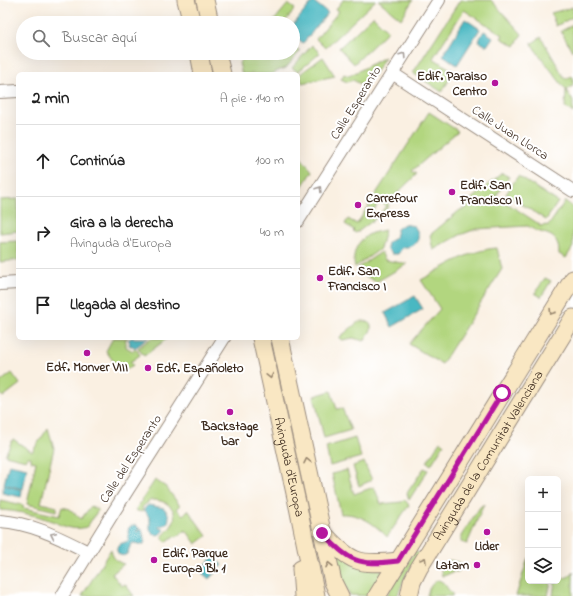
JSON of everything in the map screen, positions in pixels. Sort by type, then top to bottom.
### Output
[{"type":"main road","points":[[186,0],[190,16]]},
{"type":"main road","points":[[205,0],[208,16]]},
{"type":"main road","points":[[200,60],[203,72]]},
{"type":"main road","points":[[219,60],[222,72]]},
{"type":"main road","name":"Avinguda de la Comunitat Valenciana","points":[[377,596],[573,279]]},
{"type":"main road","name":"Avinguda de la Comunitat Valenciana","points":[[409,596],[412,582],[419,568],[573,318]]},
{"type":"main road","name":"Avinguda d'Europa","points":[[261,340],[316,596]]},
{"type":"main road","name":"Avinguda d'Europa","points":[[280,340],[333,582],[340,596]]},
{"type":"main road","points":[[322,533],[348,557],[368,564],[398,561]]},
{"type":"main road","points":[[303,596],[301,569],[310,563]]},
{"type":"street","name":"Calle Esperanto","points":[[300,219],[439,0]]},
{"type":"street","name":"Calle Juan Llorca","points":[[392,73],[573,191]]},
{"type":"street","points":[[0,92],[16,91]]},
{"type":"street","points":[[0,284],[16,283]]},
{"type":"street","name":"Calle del Esperanto","points":[[62,596],[88,552],[223,340]]},
{"type":"street","points":[[0,521],[27,525],[45,531],[88,552]]},
{"type":"green space","points":[[343,0],[376,0],[325,48],[316,39],[339,11],[336,9]]},
{"type":"green space","points":[[378,0],[413,0],[401,19]]},
{"type":"green space","points":[[460,0],[491,0],[522,34],[515,46],[501,38],[503,35],[464,10],[433,58],[452,70],[448,76],[450,78],[442,92],[413,73]]},
{"type":"green space","points":[[288,4],[295,9],[290,16],[278,16]]},
{"type":"green space","points":[[573,7],[573,17],[556,26],[551,13]]},
{"type":"green space","points":[[373,16],[388,31],[354,64],[339,48]]},
{"type":"green space","points":[[573,25],[573,50],[572,51],[561,31]]},
{"type":"green space","points":[[541,37],[565,79],[572,76],[573,77],[573,86],[566,90],[531,44]]},
{"type":"green space","points":[[312,45],[320,53],[298,72],[292,68]]},
{"type":"green space","points":[[323,57],[335,76],[302,83],[300,74]]},
{"type":"green space","points":[[385,57],[366,87],[353,80],[347,82],[341,79],[344,74],[349,76]]},
{"type":"green space","points":[[241,60],[293,60],[286,68],[276,72],[241,72],[239,63]]},
{"type":"green space","points":[[566,90],[573,101],[573,113],[565,107]]},
{"type":"green space","points":[[429,112],[458,131],[412,171],[417,174],[387,203],[389,205],[382,215],[380,214],[386,206],[380,201],[374,210],[368,206]]},
{"type":"green space","points":[[300,156],[312,171],[300,190]]},
{"type":"green space","points":[[502,173],[509,177],[496,196],[539,224],[539,226],[549,225],[565,201],[573,207],[573,247],[566,258],[559,254],[558,246],[553,237],[528,226],[476,229],[460,235],[433,250],[430,235],[460,210],[467,208],[469,201]]},
{"type":"green space","points":[[518,176],[558,202],[546,220],[506,194]]},
{"type":"green space","points":[[16,199],[16,231],[0,233],[0,200]]},
{"type":"green space","points":[[367,208],[379,216],[355,233],[353,231],[354,230],[345,224],[348,219],[357,224]]},
{"type":"green space","points":[[385,230],[380,249],[355,267],[354,257],[359,243],[372,233]]},
{"type":"green space","points":[[16,241],[16,260],[0,262],[0,242]]},
{"type":"green space","points":[[497,248],[502,269],[442,364],[409,344],[440,309],[421,280],[467,256],[487,249]]},
{"type":"green space","points":[[381,252],[385,260],[407,264],[376,282],[362,274],[358,268]]},
{"type":"green space","points":[[545,278],[551,281],[541,297],[535,293]]},
{"type":"green space","points":[[361,321],[369,323],[371,326],[371,330],[364,341],[353,338],[343,340],[340,339],[340,337]]},
{"type":"green space","points":[[112,340],[125,340],[126,347],[133,351],[136,349],[140,355],[130,362],[133,365],[122,373],[106,351]]},
{"type":"green space","points":[[148,340],[165,340],[144,356],[138,348]]},
{"type":"green space","points":[[12,373],[20,384],[3,397],[0,394],[0,382]]},
{"type":"green space","points":[[331,391],[337,409],[342,408],[351,430],[324,438],[314,396]]},
{"type":"green space","points":[[48,428],[54,448],[41,503],[57,507],[56,511],[27,504],[36,462],[31,461],[31,457],[28,457],[26,460],[5,455],[13,439],[32,452]]},
{"type":"green space","points":[[355,438],[361,457],[330,466],[326,447]]},
{"type":"green space","points":[[440,441],[444,444],[431,465],[427,462]]},
{"type":"green space","points":[[364,462],[372,480],[359,486],[353,466]]},
{"type":"green space","points":[[424,468],[428,470],[409,500],[407,493]]},
{"type":"green space","points":[[347,470],[354,494],[374,487],[381,504],[402,502],[404,499],[409,505],[387,537],[367,520],[361,517],[341,514],[332,474]]},
{"type":"green space","points":[[155,480],[166,487],[180,506],[177,509],[183,515],[188,510],[207,536],[196,544],[186,530],[166,542],[162,537],[169,529],[174,517],[174,512],[168,504],[157,500],[151,500],[142,507],[143,512],[137,511],[136,509]]},
{"type":"green space","points":[[0,500],[23,505],[23,508],[59,516],[62,507],[70,509],[81,519],[91,506],[98,510],[87,527],[75,529],[35,516],[0,510]]},
{"type":"green space","points":[[484,504],[467,544],[461,542],[461,536],[480,507]]},
{"type":"green space","points":[[111,549],[115,559],[124,564],[112,574],[122,586],[125,584],[134,596],[82,596]]},
{"type":"green space","points":[[415,551],[420,554],[407,573],[397,596],[386,596]]},
{"type":"green space","points":[[334,552],[383,570],[384,572],[369,596],[350,595],[340,577]]},
{"type":"green space","points":[[449,560],[461,563],[458,572],[442,576],[441,570]]},
{"type":"green space","points":[[525,568],[525,584],[550,584],[548,596],[516,596]]},
{"type":"green space","points":[[573,572],[573,596],[553,596],[555,584],[561,584],[561,577],[570,576]]},
{"type":"green space","points":[[438,580],[441,581],[452,593],[452,596],[427,596],[431,586]]},
{"type":"water","points":[[313,1],[328,13],[303,43],[300,41],[300,17]]},
{"type":"water","points":[[465,19],[480,29],[457,65],[443,55]]},
{"type":"water","points":[[484,31],[493,37],[487,46],[478,41]]},
{"type":"water","points":[[404,224],[414,226],[418,234],[417,241],[412,246],[403,247],[398,254],[392,254],[387,249],[388,242],[395,238],[397,229]]},
{"type":"water","points":[[415,296],[423,309],[392,327],[385,313]]},
{"type":"water","points":[[128,340],[145,340],[135,348],[129,345],[130,342]]},
{"type":"water","points":[[9,464],[27,468],[23,489],[4,484]]},
{"type":"water","points":[[4,485],[22,490],[21,497],[2,493]]},
{"type":"water","points":[[148,505],[164,508],[169,515],[169,520],[167,523],[160,526],[160,528],[164,529],[158,535],[153,534],[150,530],[150,519],[144,509]]},
{"type":"water","points":[[136,525],[140,529],[137,530],[137,532],[142,529],[145,541],[143,545],[134,543],[131,544],[127,554],[123,556],[120,555],[117,552],[117,548],[120,544],[128,541],[128,531],[130,527]]},
{"type":"water","points":[[213,557],[222,565],[209,579],[200,571]]},
{"type":"place","name":"Edif. Paraiso Centro","points":[[495,83]]},
{"type":"place","name":"Edif. San Francisco II","points":[[452,192]]},
{"type":"place","name":"Carrefour Express","points":[[358,205]]},
{"type":"place","name":"Edif. San Francisco I","points":[[320,278]]},
{"type":"place","name":"Edf. Monver VIII","points":[[87,353]]},
{"type":"place","name":"Edf. Españoleto","points":[[148,368]]},
{"type":"place","name":"Backstage bar","points":[[230,412]]},
{"type":"place","name":"Lider","points":[[487,532]]},
{"type":"place","name":"Edif. Parque Europa Bl. 1","points":[[154,560]]},
{"type":"place","name":"Latam","points":[[477,565]]},
{"type":"route","points":[[322,533],[348,557],[368,564],[398,561],[502,393]]}]
